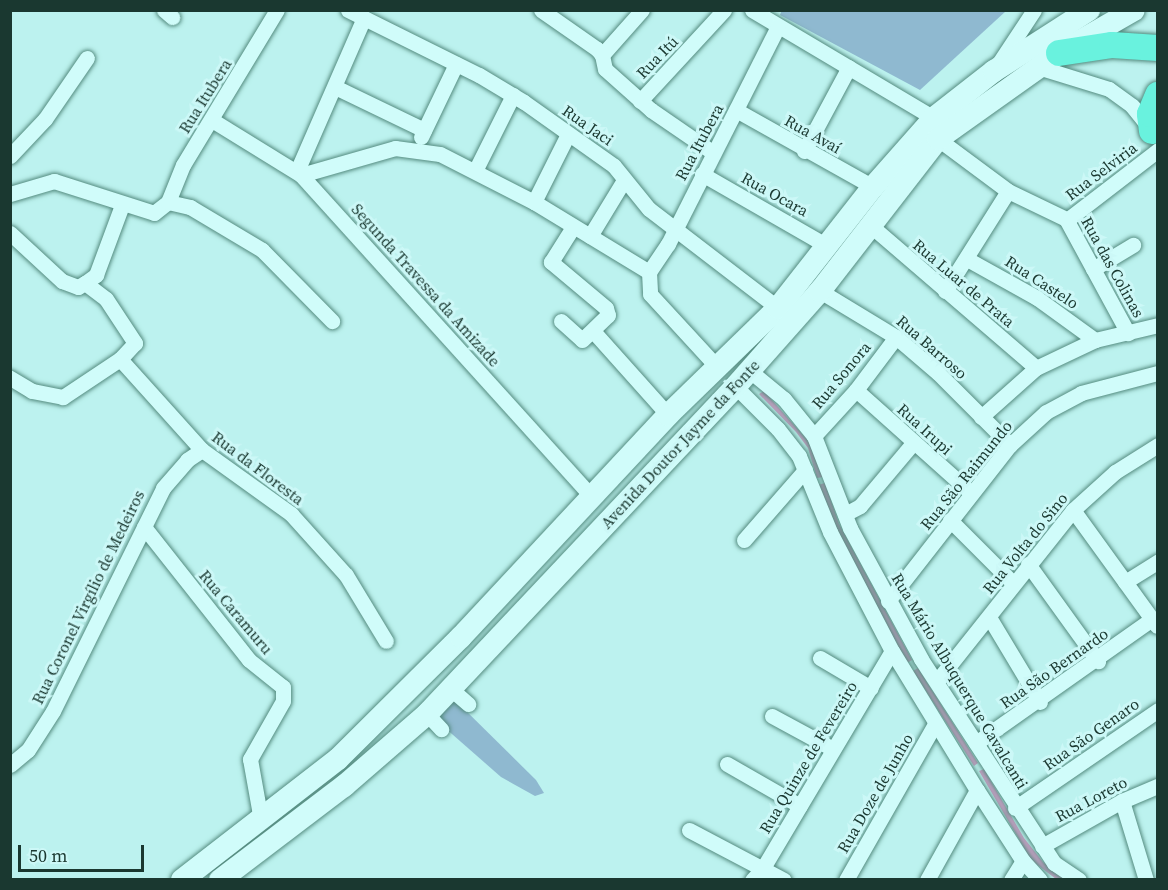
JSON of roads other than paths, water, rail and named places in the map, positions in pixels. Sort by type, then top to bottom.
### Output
[{"type":"highway","points":[[1059,53],[1112,45],[1158,48]]},
{"type":"highway","points":[[1156,140],[1150,114],[1158,95]]},
{"type":"main road","name":"Avenida Doutor Jayme da Fonte","points":[[182,879],[338,759],[461,638],[675,409],[778,308],[829,247],[873,187],[994,70],[1089,10]]},
{"type":"main road","name":"Avenida Doutor Jayme da Fonte","points":[[220,879],[434,722],[451,689],[588,540],[743,379],[820,291],[870,225],[936,128],[1134,10]]},
{"type":"main road","points":[[588,540],[593,523],[689,424],[690,413],[675,409]]},
{"type":"main road","points":[[461,638],[462,656],[470,669]]},
{"type":"street","name":"Rua Itubera","points":[[168,202],[183,165],[277,10]]},
{"type":"street","name":"Rua Jaci","points":[[348,10],[513,95],[614,166],[649,210],[778,308]]},
{"type":"street","points":[[541,10],[602,55],[605,69],[640,101],[712,152]]},
{"type":"street","points":[[602,55],[642,10]]},
{"type":"street","name":"Rua Itú","points":[[640,101],[724,10]]},
{"type":"street","points":[[752,10],[774,19],[849,67],[936,128],[1008,191],[1067,219]]},
{"type":"street","name":"Avenida Doutor Jayme da Fonte","points":[[994,70],[1034,10]]},
{"type":"street","points":[[299,173],[364,18]]},
{"type":"street","name":"Rua Itubera","points":[[649,272],[676,230],[712,152],[736,110],[774,19]]},
{"type":"street","points":[[10,156],[45,119],[87,58]]},
{"type":"street","points":[[417,148],[456,64]]},
{"type":"street","points":[[804,151],[849,67]]},
{"type":"street","points":[[1038,67],[1110,88],[1132,106],[1156,140]]},
{"type":"street","points":[[335,87],[424,130]]},
{"type":"street","points":[[476,171],[513,95]]},
{"type":"street","name":"Rua Avaí","points":[[736,110],[804,151],[873,187]]},
{"type":"street","name":"Segunda Travessa da Amizade","points":[[212,120],[299,173],[592,497]]},
{"type":"street","points":[[534,202],[568,134]]},
{"type":"street","name":"Rua Selviria","points":[[1067,219],[1156,140]]},
{"type":"street","points":[[299,173],[388,149],[417,148],[476,171],[534,202],[649,272],[650,294],[718,368]]},
{"type":"street","name":"Rua Ocara","points":[[702,174],[829,247]]},
{"type":"street","points":[[590,236],[624,180]]},
{"type":"street","points":[[10,194],[54,181],[154,213],[168,202],[190,207],[252,243],[332,321]]},
{"type":"street","points":[[945,291],[1008,191]]},
{"type":"street","points":[[10,233],[62,281],[78,287],[86,284],[98,269],[122,204]]},
{"type":"street","name":"Rua das Colinas","points":[[1067,219],[1128,333]]},
{"type":"street","name":"Rua Luar de Prata","points":[[870,225],[1036,368]]},
{"type":"street","points":[[561,321],[582,340],[608,315],[606,308],[551,262],[573,227]]},
{"type":"street","points":[[1093,269],[1133,245]]},
{"type":"street","name":"Rua Castelo","points":[[967,259],[1037,298],[1095,340]]},
{"type":"street","points":[[10,378],[32,391],[63,397],[120,359],[135,343],[106,299],[98,269]]},
{"type":"street","points":[[86,284],[106,299]]},
{"type":"street","name":"Rua Barroso","points":[[820,291],[896,337],[938,373],[1010,446]]},
{"type":"street","points":[[981,417],[1036,368],[1095,340],[1158,325]]},
{"type":"street","points":[[592,331],[675,409]]},
{"type":"street","name":"Rua Sonora","points":[[814,436],[856,390],[896,337]]},
{"type":"street","name":"Rua da Floresta","points":[[120,359],[202,450],[291,514],[346,575],[386,640]]},
{"type":"street","name":"Rua São Raimundo","points":[[888,601],[1010,446],[1046,412],[1081,393],[1158,373]]},
{"type":"street","points":[[743,379],[789,441],[808,476],[830,532],[903,671],[976,790],[1023,861],[1040,879]]},
{"type":"street","name":"Rua Mário Albuquerque Cavalcanti","points":[[743,379],[784,399],[814,436],[844,514],[888,601],[921,659],[1054,863],[1079,879]]},
{"type":"street","name":"Rua Irupi","points":[[856,390],[972,493]]},
{"type":"street","points":[[844,514],[860,506],[913,442]]},
{"type":"street","name":"Rua Volta do Sino","points":[[937,681],[1073,510],[1115,472],[1158,445]]},
{"type":"street","name":"Rua Coronel Virgílio de Medeiros","points":[[10,765],[28,750],[53,711],[163,488],[187,460],[202,450]]},
{"type":"street","points":[[744,540],[808,476],[830,476]]},
{"type":"street","points":[[1073,510],[1155,623]]},
{"type":"street","points":[[950,520],[1013,583]]},
{"type":"street","name":"Rua Caramuru","points":[[144,527],[249,660],[283,687],[283,701],[250,759],[261,820]]},
{"type":"street","points":[[1125,582],[1158,561]]},
{"type":"street","points":[[1028,564],[1098,661]]},
{"type":"street","points":[[989,617],[1040,702]]},
{"type":"street","name":"Rua São Bernardo","points":[[976,743],[1155,623]]},
{"type":"street","name":"Rua Quinze de Fevereiro","points":[[752,879],[763,868],[892,651]]},
{"type":"street","points":[[820,658],[871,688]]},
{"type":"street","points":[[903,671],[921,659]]},
{"type":"street","points":[[451,689],[468,704]]},
{"type":"street","name":"Rua São Genaro","points":[[1016,808],[1158,710]]},
{"type":"street","points":[[771,716],[833,749]]},
{"type":"street","name":"Rua Doze de Junho","points":[[846,879],[935,724]]},
{"type":"street","points":[[967,775],[986,761]]},
{"type":"street","points":[[727,764],[800,806]]},
{"type":"street","name":"Rua Loreto","points":[[1042,846],[1122,801],[1158,786]]},
{"type":"street","points":[[927,879],[976,790]]},
{"type":"street","points":[[1122,801],[1146,879]]},
{"type":"street","points":[[689,830],[784,879]]},
{"type":"street","points":[[1011,879],[1023,861]]}]
